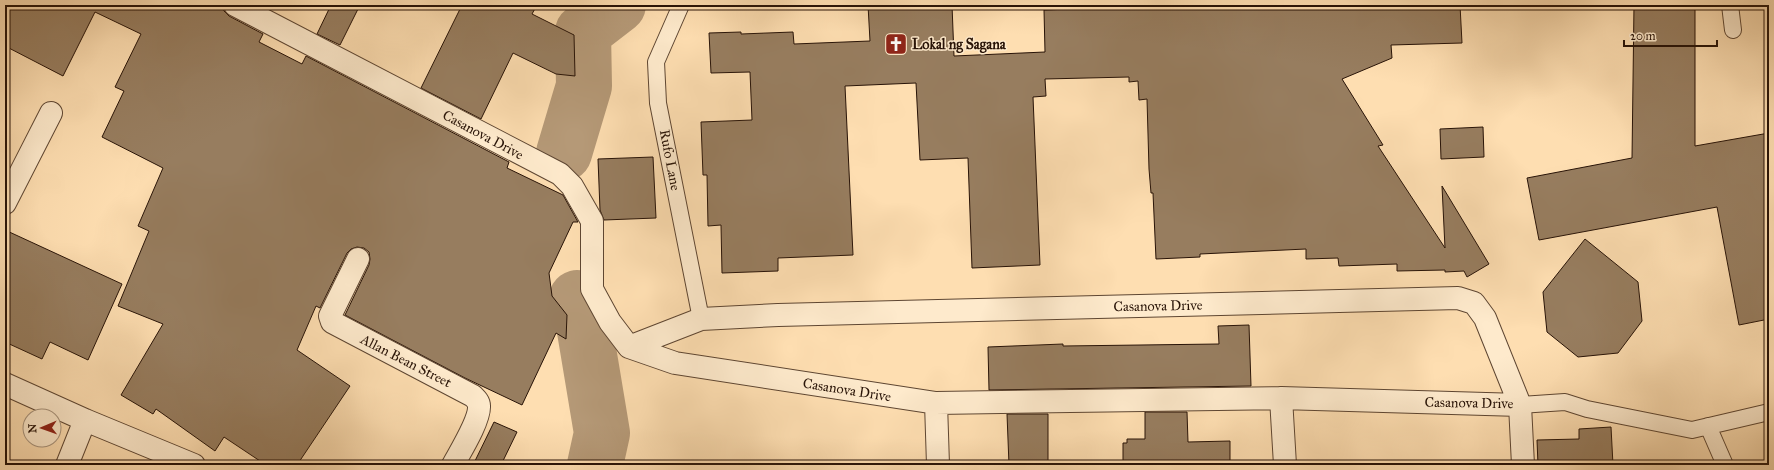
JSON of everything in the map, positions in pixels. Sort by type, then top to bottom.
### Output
[{"type":"street","name":"Casanova Drive","points":[[235,5],[560,174],[572,186],[592,221],[592,289],[610,322],[629,347],[675,363],[936,404],[1281,398],[1520,405],[1485,318],[1474,303],[1458,298],[778,315],[701,319],[629,347]]},
{"type":"street","points":[[5,204],[51,113]]},
{"type":"street","name":"Allan Bean Street","points":[[358,259],[330,316],[330,320],[473,396],[478,401],[479,409],[476,420],[453,465]]},
{"type":"street","points":[[5,384],[85,420],[194,465]]},
{"type":"street","points":[[1281,398],[1285,465]]},
{"type":"street","points":[[936,404],[938,465]]},
{"type":"street","points":[[1520,405],[1522,465]]},
{"type":"street","points":[[67,465],[85,420]]},
{"type":"lane","name":"Rufo Lane","points":[[681,5],[656,62],[658,103],[701,319]]},
{"type":"lane","points":[[1730,5],[1733,30]]},
{"type":"lane","points":[[1520,405],[1564,402],[1587,409],[1692,430],[1769,412]]},
{"type":"lane","points":[[1708,426],[1725,465]]},
{"type":"building","points":[[5,5],[223,5],[224,11],[229,16],[263,34],[259,42],[302,64],[306,56],[509,162],[507,168],[563,195],[578,222],[573,222],[549,273],[552,296],[567,315],[566,339],[556,333],[522,405],[465,378],[345,315],[369,265],[369,252],[364,248],[357,247],[351,249],[347,253],[320,308],[316,306],[297,350],[350,386],[297,465],[266,465],[224,437],[215,451],[156,409],[153,414],[121,395],[163,324],[118,306],[149,231],[138,226],[163,168],[102,137],[124,91],[115,87],[141,34],[95,12],[63,76],[5,46]]},
{"type":"building","points":[[331,5],[360,5],[340,45],[317,34]]},
{"type":"building","points":[[462,5],[537,5],[532,14],[574,35],[575,76],[556,74],[513,53],[481,119],[421,88]]},
{"type":"building","points":[[868,5],[952,5],[954,56],[1045,52],[1044,10],[1124,7],[1124,5],[1460,5],[1462,43],[1391,45],[1392,58],[1342,79],[1383,145],[1378,146],[1445,248],[1442,186],[1489,264],[1467,277],[1464,271],[1397,271],[1397,264],[1339,266],[1338,258],[1306,259],[1306,249],[1200,254],[1200,257],[1156,259],[1153,193],[1151,193],[1149,169],[1147,99],[1139,100],[1138,81],[1129,82],[1129,77],[1045,79],[1046,96],[1033,97],[1040,265],[972,268],[968,158],[920,160],[916,83],[845,86],[853,255],[778,258],[778,271],[722,273],[721,225],[708,226],[707,175],[703,175],[701,122],[752,120],[750,72],[711,73],[709,33],[741,32],[741,34],[793,32],[794,44],[870,41]]},
{"type":"building","points":[[1634,5],[1695,5],[1695,146],[1769,133],[1769,319],[1739,325],[1717,207],[1539,240],[1527,178],[1632,158]]},
{"type":"building","points":[[1483,127],[1484,157],[1441,159],[1440,129]]},
{"type":"building","points":[[653,157],[656,218],[604,220],[600,210],[598,159]]},
{"type":"building","points":[[5,230],[122,284],[88,360],[50,342],[42,359],[5,342]]},
{"type":"building","points":[[1585,239],[1638,282],[1642,321],[1618,353],[1578,357],[1547,332],[1543,292]]},
{"type":"building","points":[[1249,325],[1251,386],[989,390],[988,347],[1063,344],[1063,346],[1219,344],[1218,326]]},
{"type":"building","points":[[1145,412],[1187,412],[1188,442],[1230,441],[1230,465],[1123,465],[1123,443],[1127,443],[1127,439],[1145,439]]},
{"type":"building","points":[[1007,414],[1048,414],[1048,465],[1009,465]]},
{"type":"building","points":[[494,422],[517,432],[501,465],[473,465]]},
{"type":"building","points":[[1611,427],[1613,465],[1538,465],[1537,440],[1579,439],[1579,429]]},
{"type":"waterway","points":[[564,153],[584,86],[583,32],[618,5]]},
{"type":"waterway","points":[[577,298],[584,325],[602,433],[595,465]]},
{"type":"place","name":"Lokal ng Sagana","points":[[896,44]]}]
